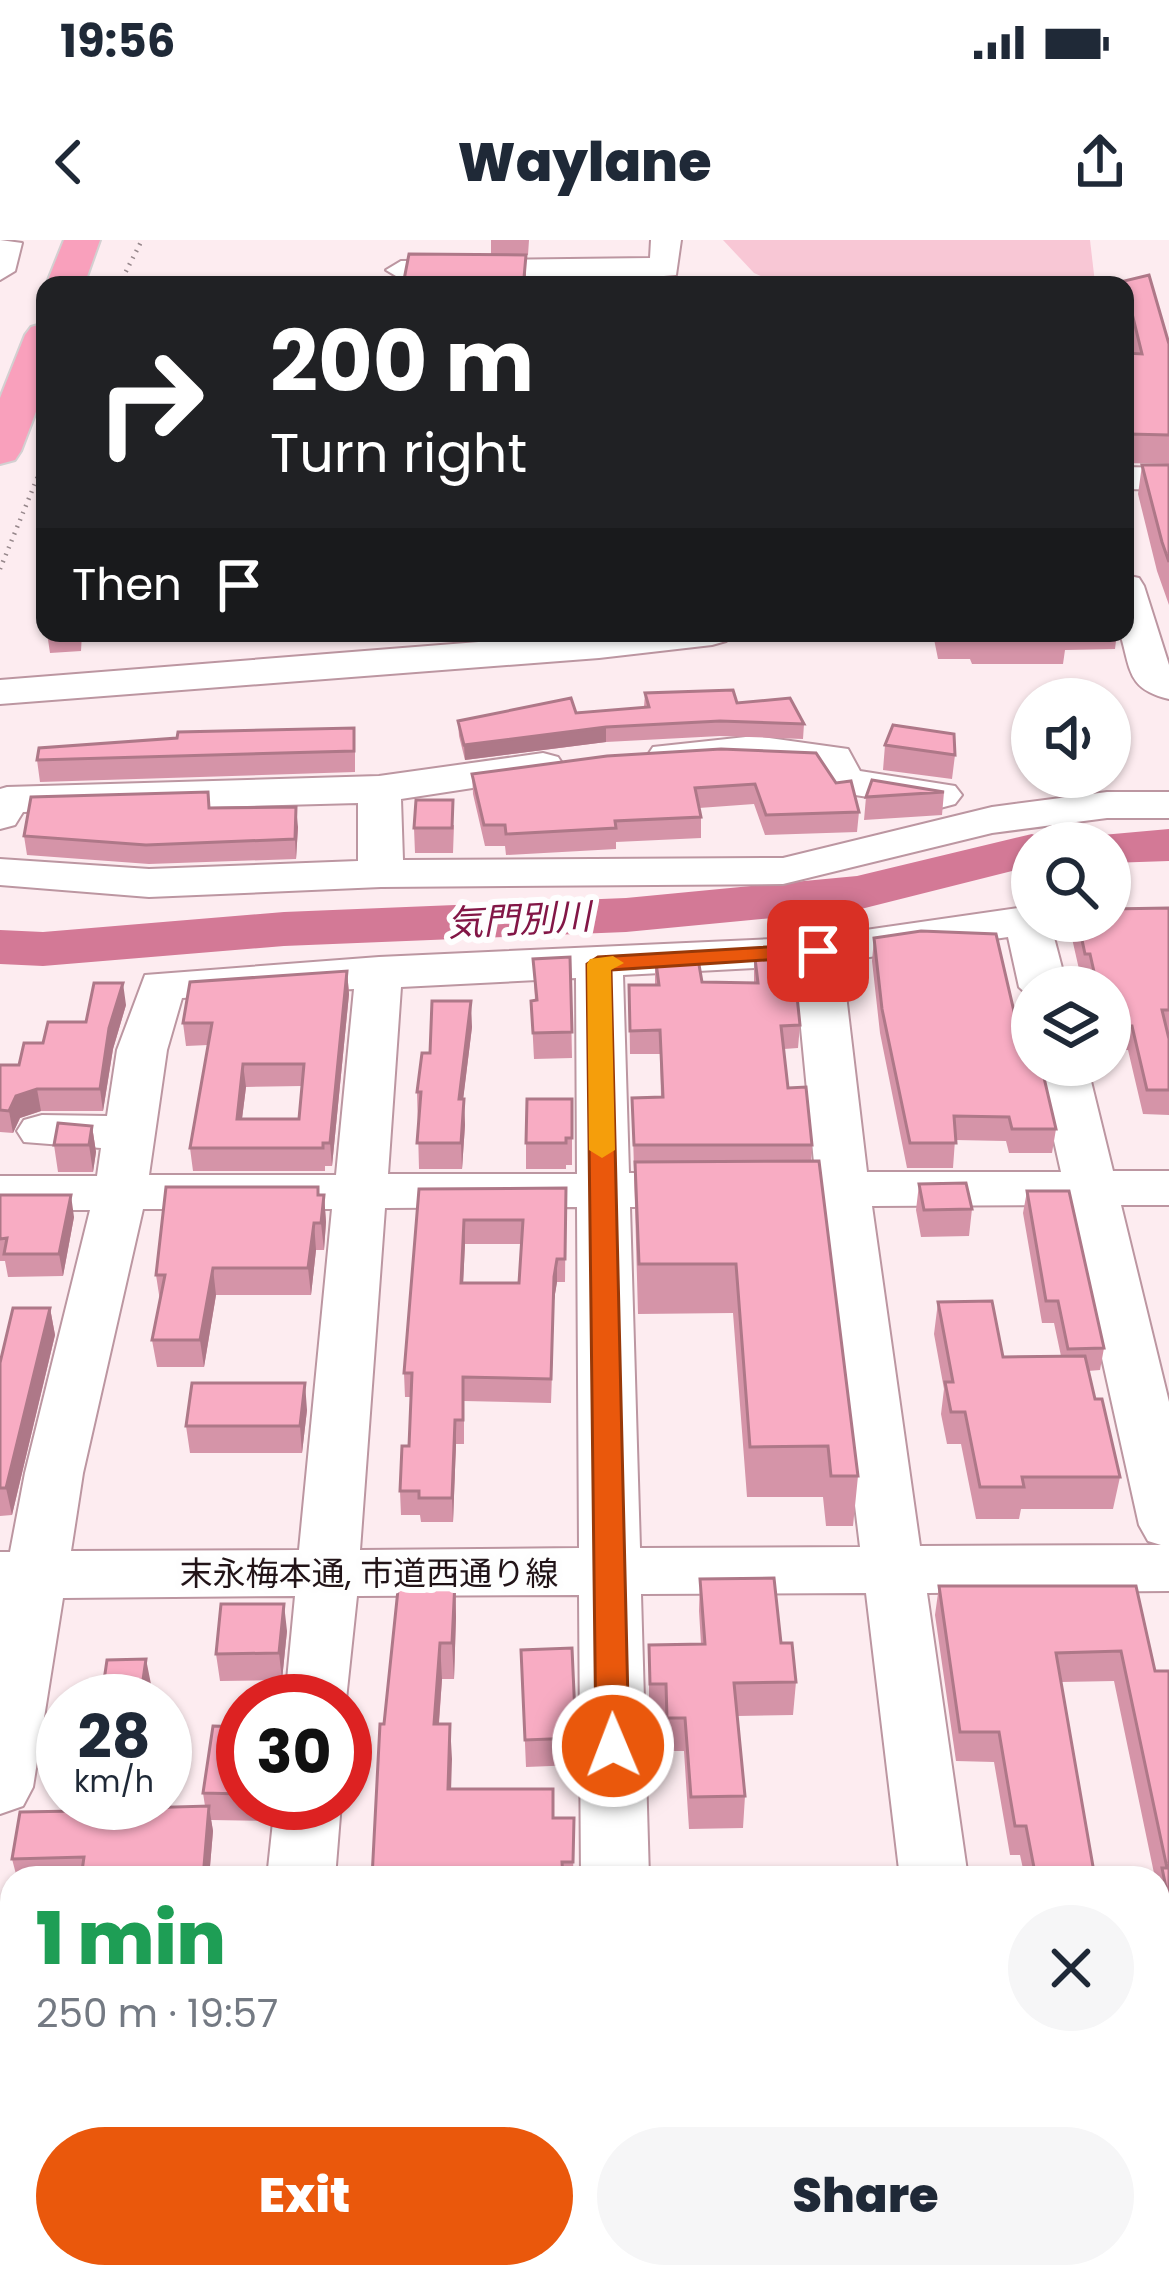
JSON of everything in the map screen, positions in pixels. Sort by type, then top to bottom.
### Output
[{"type":"highway","points":[[68,276],[82,240]]},
{"type":"highway","points":[[0,451],[36,358]]},
{"type":"street","points":[[401,270],[480,255],[665,268],[666,240]]},
{"type":"street","points":[[0,243],[7,243],[0,271]]},
{"type":"street","points":[[1134,478],[1169,479]]},
{"type":"street","points":[[1134,616],[1154,682],[1169,687]]},
{"type":"street","points":[[102,652],[520,642]]},
{"type":"street","points":[[0,692],[311,649]]},
{"type":"street","points":[[619,760],[755,749],[833,758],[844,782],[975,800],[992,820]]},
{"type":"street","points":[[0,816],[7,800],[380,789],[574,764]]},
{"type":"street","points":[[380,789],[381,874]]},
{"type":"street","points":[[0,872],[149,883],[381,874],[783,871],[992,820],[1107,805],[1169,805]]},
{"type":"street","points":[[0,1786],[20,1574],[54,1473],[120,1193],[142,1050],[162,985],[818,951],[1011,924]]},
{"type":"street","points":[[818,951],[843,1189],[932,1866]]},
{"type":"street","points":[[598,964],[615,1866]]},
{"type":"street","points":[[319,1674],[379,971]]},
{"type":"street","points":[[1067,1086],[1169,1525]]},
{"type":"street","points":[[42,1131],[129,1133]]},
{"type":"street","points":[[0,1193],[1169,1188]]},
{"type":"street","name":"末永梅本通, 市道西通り線","points":[[20,1574],[1169,1568]]},
{"type":"street","points":[[302,1866],[305,1830]]},
{"type":"path","points":[[124,276],[142,240]]},
{"type":"path","points":[[0,569],[36,481]]},
{"type":"shaded area","points":[[723,240],[1090,240],[1094,276],[760,276]]},
{"type":"building","points":[[409,254],[526,255],[524,276],[405,276]]},
{"type":"building","points":[[1149,275],[1169,344],[1169,435],[1134,434],[1134,354],[1142,354],[1134,322],[1134,279]]},
{"type":"building","points":[[1142,465],[1169,465],[1169,562],[1162,542]]},
{"type":"building","points":[[733,690],[737,703],[790,698],[804,724],[720,721],[606,727],[464,745],[458,721],[571,698],[576,713],[649,707],[645,693]]},
{"type":"building","points":[[893,725],[954,734],[955,755],[885,745]]},
{"type":"building","points":[[354,728],[354,751],[37,760],[39,748],[177,738],[178,732]]},
{"type":"building","points":[[721,749],[816,753],[836,783],[851,781],[859,812],[766,815],[755,784],[695,788],[701,817],[506,834],[505,825],[484,825],[472,774],[607,756]]},
{"type":"building","points":[[872,780],[944,792],[866,797]]},
{"type":"building","points":[[208,792],[209,808],[296,807],[295,839],[146,845],[24,836],[31,797]]},
{"type":"building","points":[[416,800],[453,800],[452,828],[414,828]]},
{"type":"building","points":[[1169,908],[1169,1010],[1162,1010],[1169,1039],[1169,1090],[1147,1090],[1131,1026],[1131,966],[1093,966],[1082,942],[1131,942],[1131,909]]},
{"type":"building","points":[[921,931],[996,934],[1011,998],[1011,1086],[1046,1086],[1056,1129],[1012,1129],[1009,1117],[954,1116],[956,1143],[910,1143],[882,1009],[874,938]]},
{"type":"building","points":[[792,948],[800,1025],[781,1026],[788,1088],[806,1087],[812,1145],[634,1145],[632,1098],[663,1097],[660,1030],[630,1031],[629,985],[659,985],[655,955],[697,953],[702,982],[758,983],[754,950]]},
{"type":"building","points":[[570,957],[572,1032],[533,1033],[531,1001],[537,1000],[533,959]]},
{"type":"building","points":[[347,971],[330,1143],[323,1143],[323,1148],[190,1148],[212,1023],[183,1023],[190,982]],"holes":[[[243,1064],[304,1064],[299,1119],[237,1119]]]},
{"type":"building","points":[[94,983],[123,983],[109,1028],[100,1089],[37,1089],[16,1096],[9,1111],[0,1110],[0,1065],[19,1065],[24,1043],[43,1043],[48,1022],[86,1022]]},
{"type":"building","points":[[432,1001],[471,1001],[459,1099],[464,1099],[461,1143],[417,1143],[421,1092],[417,1092],[422,1053],[430,1053]]},
{"type":"building","points":[[527,1099],[572,1099],[572,1138],[566,1138],[566,1143],[526,1143]]},
{"type":"building","points":[[58,1123],[92,1126],[89,1145],[54,1145]]},
{"type":"building","points":[[819,1161],[858,1476],[831,1476],[828,1446],[750,1447],[736,1264],[639,1264],[635,1162]]},
{"type":"building","points":[[966,1183],[972,1209],[924,1210],[919,1184]]},
{"type":"building","points":[[166,1187],[318,1187],[318,1195],[324,1195],[321,1223],[314,1223],[308,1268],[213,1268],[200,1340],[152,1340],[165,1275],[156,1275]]},
{"type":"building","points":[[566,1188],[565,1259],[557,1259],[554,1277],[551,1379],[463,1377],[463,1420],[455,1420],[452,1498],[419,1498],[419,1491],[400,1491],[402,1446],[409,1446],[412,1373],[404,1373],[419,1189]],"holes":[[[464,1220],[523,1220],[519,1283],[461,1283]]]},
{"type":"building","points":[[1027,1191],[1069,1191],[1104,1348],[1068,1349],[1058,1301],[1046,1301]]},
{"type":"building","points":[[0,1195],[71,1195],[59,1254],[4,1254],[7,1238],[0,1239]]},
{"type":"building","points":[[992,1301],[1003,1357],[1085,1356],[1095,1399],[1102,1399],[1120,1477],[1022,1477],[1024,1487],[980,1487],[965,1412],[951,1412],[945,1382],[953,1382],[938,1302]]},
{"type":"building","points":[[13,1308],[50,1308],[6,1488],[0,1488],[0,1363]]},
{"type":"building","points":[[192,1383],[305,1383],[300,1426],[186,1426]]},
{"type":"building","points":[[774,1578],[781,1643],[792,1643],[796,1682],[734,1683],[745,1796],[691,1797],[685,1718],[667,1718],[666,1684],[650,1684],[649,1645],[705,1644],[700,1579]]},
{"type":"building","points":[[399,1580],[455,1581],[452,1643],[440,1643],[434,1724],[450,1724],[448,1789],[553,1789],[553,1818],[574,1818],[573,1862],[562,1862],[562,1866],[373,1866],[380,1724],[384,1724]]},
{"type":"building","points":[[939,1586],[1136,1586],[1155,1671],[1169,1671],[1169,1866],[1121,1651],[1056,1653],[1093,1866],[1034,1866],[1026,1826],[1015,1826],[999,1732],[960,1732]]},
{"type":"building","points":[[221,1604],[284,1604],[279,1653],[216,1654]]},
{"type":"building","points":[[572,1648],[576,1738],[525,1740],[521,1650]]},
{"type":"building","points":[[146,1659],[144,1674],[105,1674],[107,1660]]},
{"type":"building","points":[[213,1726],[216,1726],[216,1793],[203,1793]]},
{"type":"building","points":[[192,1806],[209,1806],[204,1866],[83,1866],[84,1857],[12,1859],[20,1812],[36,1812],[36,1830],[192,1830]]},
{"type":"waterway","name":"気門別川","points":[[1131,846],[1169,845]]},
{"type":"waterway","name":"気門別川","points":[[0,947],[43,949],[284,929],[626,915],[857,893],[1011,855]]},
{"type":"slow traffic","points":[[602,1150],[598,964],[613,963]]},
{"type":"route","points":[[613,1746],[598,964],[818,951]]}]
